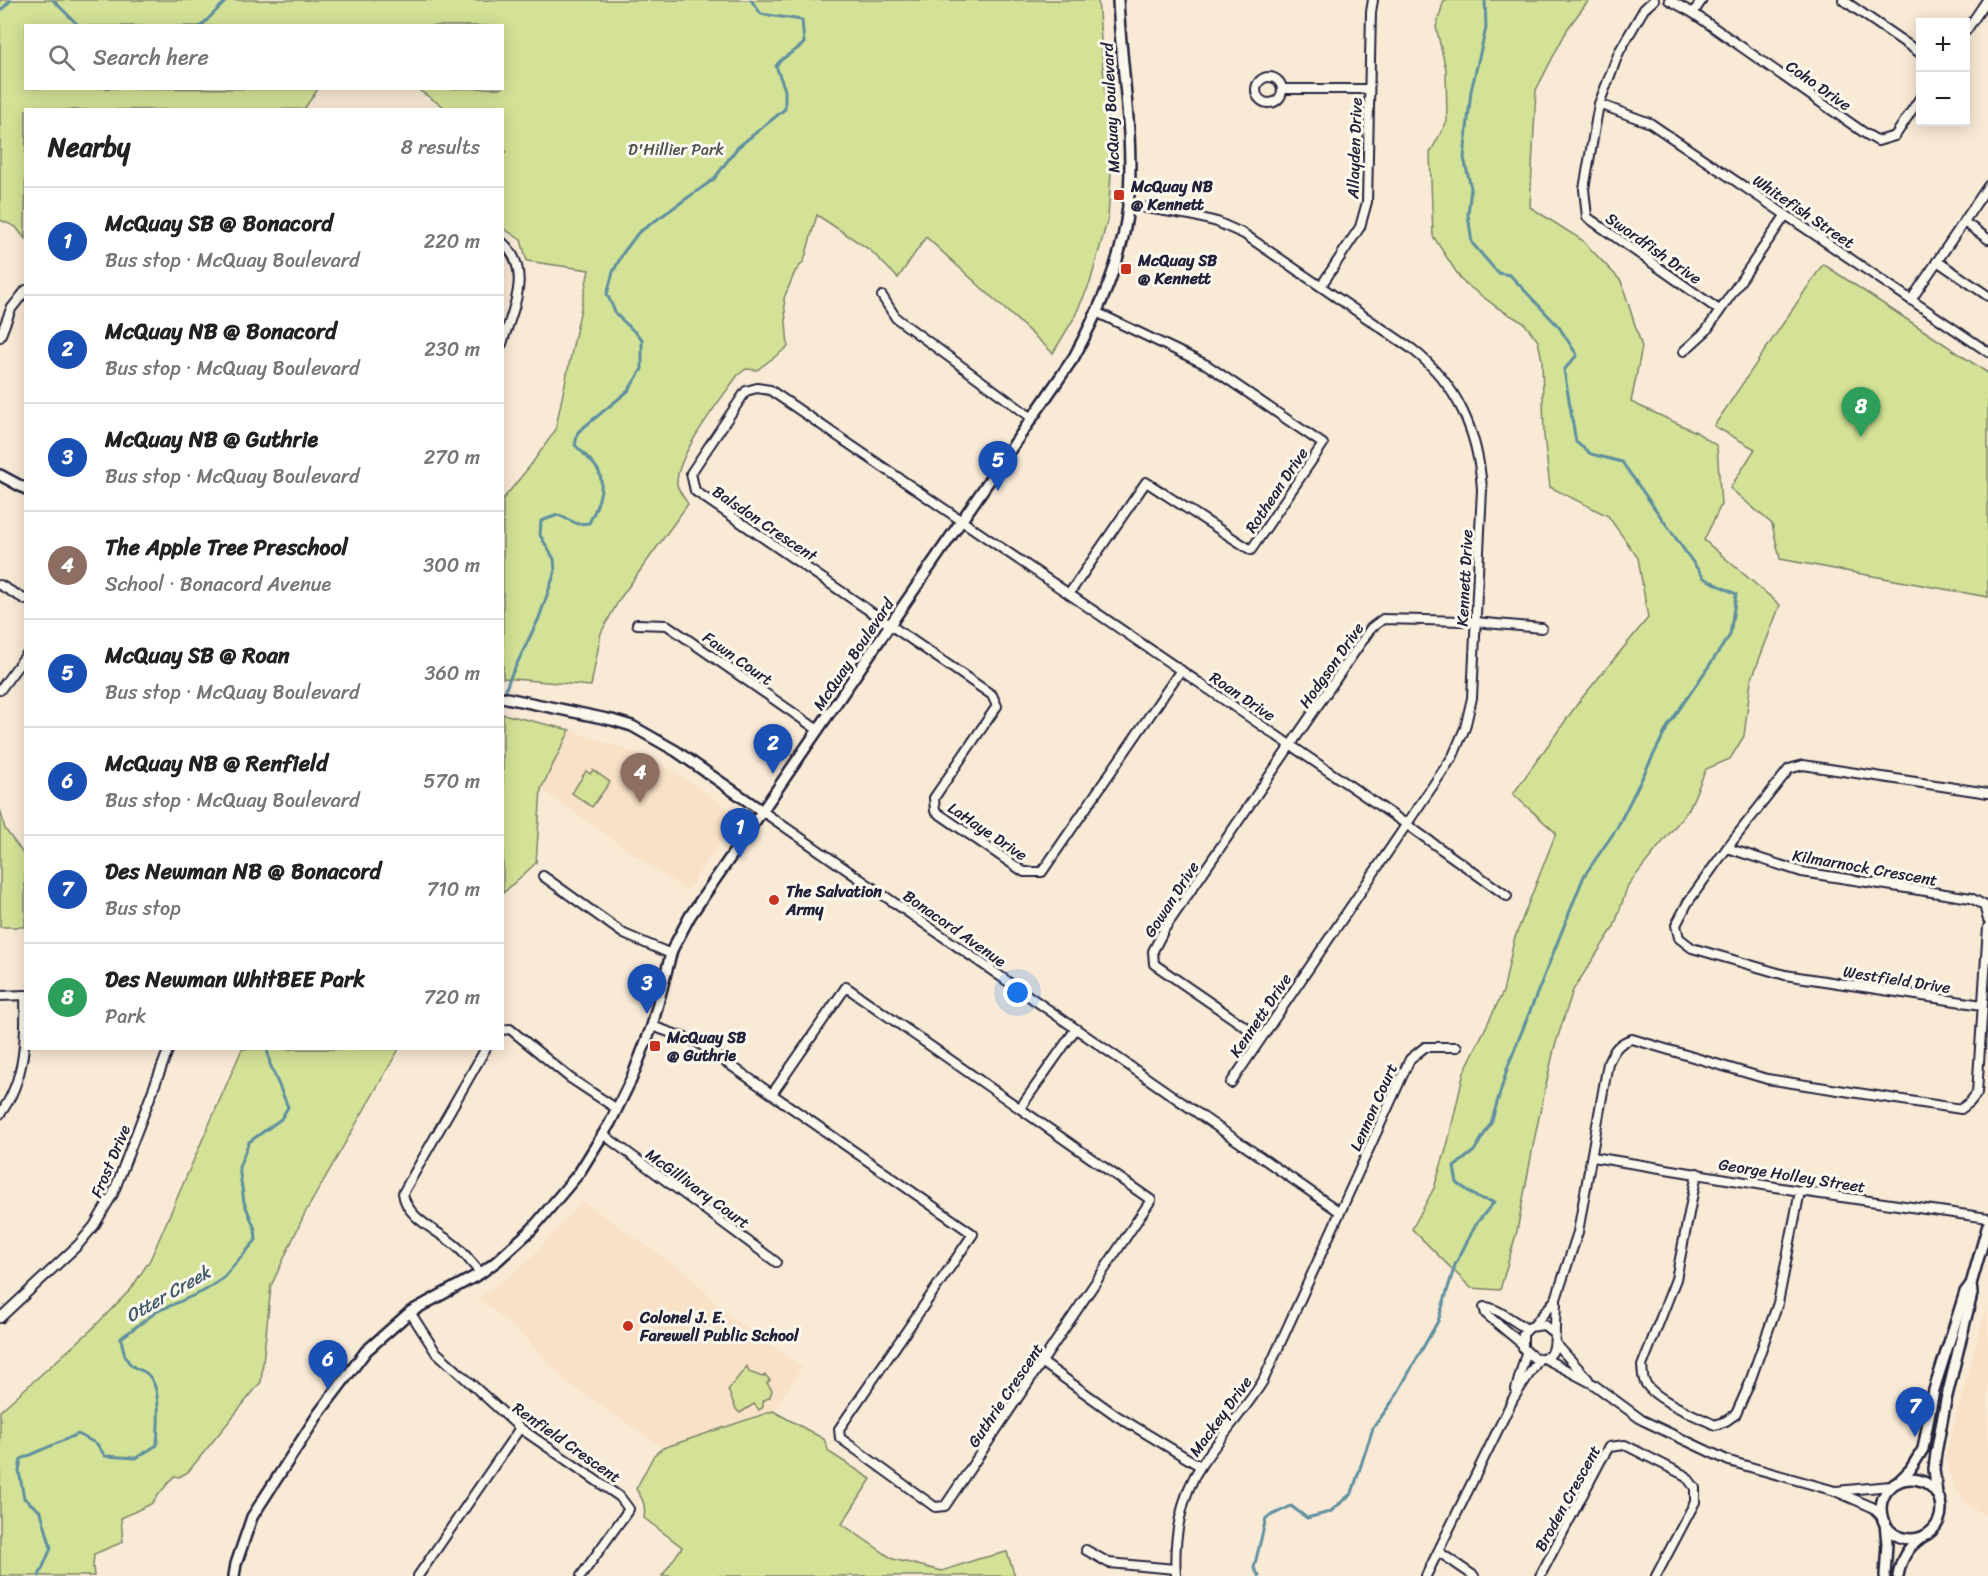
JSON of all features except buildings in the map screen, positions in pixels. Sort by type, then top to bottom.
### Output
[{"type":"street","name":"McQuay Boulevard","points":[[234,1576],[252,1517],[319,1413],[366,1351],[410,1312],[481,1273],[513,1247],[551,1208],[579,1173],[604,1135],[631,1080],[652,1026],[671,954],[690,916],[1074,357],[1098,313],[1117,258],[1128,205],[1130,155],[1118,0]]},
{"type":"street","name":"Allayden Drive","points":[[1321,286],[1360,226],[1367,202],[1373,0]]},
{"type":"street","name":"Swordfish Drive","points":[[1654,0],[1644,9],[1620,52],[1599,104],[1584,189],[1587,217],[1719,310]]},
{"type":"street","points":[[1669,0],[1693,14],[1702,0]]},
{"type":"street","points":[[1843,0],[1916,50]]},
{"type":"street","points":[[1970,24],[1987,0]]},
{"type":"street","name":"Coho Drive","points":[[1693,14],[1866,135],[1878,141],[1895,136],[1916,104]]},
{"type":"street","points":[[1282,89],[1370,88]]},
{"type":"street","name":"Whitefish Street","points":[[1599,104],[1650,123],[1988,352]]},
{"type":"street","points":[[1911,300],[1988,186]]},
{"type":"street","name":"Kennett Drive","points":[[1128,205],[1190,215],[1217,222],[1244,234],[1431,363],[1454,394],[1464,413],[1480,463],[1482,489],[1472,698],[1465,728],[1453,756],[1260,1037],[1231,1083]]},
{"type":"street","points":[[1684,351],[1706,331],[1785,216]]},
{"type":"street","points":[[1964,222],[1988,239]]},
{"type":"street","points":[[504,244],[517,260],[519,270],[519,288],[504,337]]},
{"type":"street","points":[[1937,261],[1988,296]]},
{"type":"street","points":[[0,337],[11,309],[24,293]]},
{"type":"street","points":[[882,296],[896,318],[1032,418]]},
{"type":"street","name":"Rothean Drive","points":[[1069,594],[1146,482],[1251,550],[1323,444],[1207,365],[1098,313]]},
{"type":"street","name":"Balsdon Crescent","points":[[891,625],[695,491],[691,472],[747,391],[757,388],[770,390],[962,520]]},
{"type":"street","points":[[0,475],[24,488]]},
{"type":"street","name":"Roan Drive","points":[[962,520],[1406,824],[1507,896]]},
{"type":"street","points":[[0,585],[24,599]]},
{"type":"street","name":"Hodgson Drive","points":[[1292,746],[1371,628],[1383,618],[1476,623]]},
{"type":"street","points":[[1476,623],[1542,628]]},
{"type":"street","name":"Fawn Court","points":[[638,624],[667,625],[818,730]]},
{"type":"street","name":"LaHaye Drive","points":[[891,625],[992,695],[997,706],[934,798],[935,811],[1024,872],[1042,872],[1181,670]]},
{"type":"street","points":[[0,690],[24,658]]},
{"type":"street","name":"Bonacord Avenue","points":[[504,697],[612,720],[632,726],[666,745],[1074,1030],[1340,1212]]},
{"type":"street","name":"Gowan Drive","points":[[1260,1037],[1154,964],[1153,951],[1165,928],[1292,746]]},
{"type":"street","name":"Westfield Drive","points":[[1982,1005],[1785,975],[1692,948],[1679,938],[1676,925],[1688,902],[1727,848],[1789,769],[1798,766],[1988,792]]},
{"type":"street","name":"Kilmarnock Crescent","points":[[1727,848],[1802,872],[1971,898],[1984,905],[1988,920]]},
{"type":"street","points":[[543,876],[615,928],[671,954]]},
{"type":"street","points":[[1426,1576],[1513,1399],[1541,1358],[1552,1353],[1556,1344],[1556,1299],[1578,1232],[1593,1157],[1599,1106],[1608,1063],[1614,1050],[1623,1042],[1632,1039],[1767,1079],[1961,1109],[1977,1093],[1988,927]]},
{"type":"street","name":"Guthrie Crescent","points":[[652,1026],[697,1042],[973,1234],[838,1428],[840,1438],[935,1507],[945,1506],[1151,1200],[846,987],[772,1094]]},
{"type":"street","points":[[0,996],[24,995]]},
{"type":"street","points":[[504,1030],[510,1029],[570,1078],[618,1109]]},
{"type":"street","points":[[1020,1108],[1074,1030]]},
{"type":"street","name":"Lennon Court","points":[[1340,1212],[1410,1059],[1425,1047],[1457,1047]]},
{"type":"street","points":[[0,1114],[15,1088],[21,1071],[24,1050]]},
{"type":"street","name":"Frost Drive","points":[[0,1318],[78,1245],[94,1226],[113,1194],[168,1050]]},
{"type":"street","points":[[481,1273],[457,1247],[412,1213],[404,1204],[403,1193],[485,1050]]},
{"type":"street","name":"McGillivary Court","points":[[604,1135],[776,1262]]},
{"type":"street","name":"George Holley Street","points":[[1593,1157],[1800,1191],[1988,1218]]},
{"type":"street","points":[[1696,1173],[1676,1279],[1642,1366],[1646,1385],[1660,1396],[1715,1425],[1736,1414],[1748,1387],[1778,1304],[1800,1191]]},
{"type":"street","name":"Mackey Drive","points":[[1175,1573],[1180,1511],[1200,1466],[1244,1411],[1263,1381],[1340,1212]]},
{"type":"street","points":[[1885,1576],[1887,1542],[1881,1508],[1883,1498],[1910,1470],[1923,1449],[1934,1390],[1965,1292],[1971,1284],[1988,1225]]},
{"type":"street","points":[[1937,1494],[1934,1469],[1936,1453],[1946,1400],[1972,1294],[1971,1284]]},
{"type":"street","points":[[1522,1344],[1523,1334],[1556,1299]]},
{"type":"street","points":[[1513,1399],[1526,1353],[1522,1344],[1486,1314],[1484,1307],[1492,1307],[1514,1322],[1531,1327],[1544,1325],[1555,1334]]},
{"type":"street","name":"Renfield Crescent","points":[[410,1312],[435,1351],[520,1428],[620,1497],[629,1509],[581,1576]]},
{"type":"street","points":[[1556,1344],[1593,1384]]},
{"type":"street","points":[[1526,1353],[1593,1384],[1642,1420],[1729,1461],[1835,1491],[1872,1507],[1894,1533],[1904,1538],[1914,1539],[1923,1536]]},
{"type":"street","points":[[1043,1363],[1117,1416],[1200,1466]]},
{"type":"street","points":[[418,1576],[520,1428]]},
{"type":"street","name":"Broden Crescent","points":[[1540,1576],[1605,1453],[1609,1447],[1616,1445],[1625,1445],[1686,1476],[1695,1488],[1695,1502],[1656,1576]]},
{"type":"street","points":[[1835,1491],[1894,1484],[1914,1479],[1931,1486],[1937,1494],[1941,1503],[1938,1522],[1932,1530],[1910,1547],[1903,1557],[1898,1576]]},
{"type":"street","points":[[1086,1550],[1109,1563],[1175,1573]]},
{"type":"street","points":[[1439,1552],[1474,1576]]},
{"type":"shaded area","points":[[570,730],[653,759],[739,816],[686,891],[541,789]]},
{"type":"shaded area","name":"Colonel J. E. Farewell Public School","points":[[582,1201],[689,1275],[729,1316],[802,1367],[773,1411],[663,1448],[564,1380],[525,1337],[478,1298],[509,1277],[531,1258]]},
{"type":"shaded area","points":[[1988,1300],[1988,1518],[1968,1505],[1953,1485],[1945,1457]]},
{"type":"green space","name":"D'Hillier Park","points":[[0,0],[1098,0],[1111,172],[1108,218],[1090,283],[1073,320],[1053,353],[926,237],[898,278],[870,250],[817,215],[804,261],[795,272],[784,298],[788,347],[757,370],[746,369],[738,375],[691,443],[679,472],[677,484],[688,504],[619,600],[601,633],[591,686],[504,678],[504,498],[555,431],[589,270],[527,261],[521,240],[504,229],[504,154],[506,151],[504,149],[504,108],[446,108],[418,90],[504,90],[504,24],[24,24],[24,90],[317,90],[305,108],[24,108],[24,238],[16,227],[0,220]]},
{"type":"green space","points":[[1444,0],[1589,0],[1568,28],[1536,90],[1530,207],[1582,240],[1621,281],[1642,347],[1631,402],[1696,432],[1717,446],[1721,505],[1704,540],[1780,605],[1751,681],[1744,736],[1730,759],[1706,769],[1689,809],[1628,885],[1614,927],[1573,990],[1554,1049],[1517,1231],[1500,1290],[1471,1288],[1412,1229],[1434,1188],[1447,1146],[1464,1072],[1503,992],[1514,940],[1556,833],[1513,794],[1581,699],[1648,618],[1638,558],[1608,516],[1550,487],[1544,436],[1542,360],[1538,341],[1524,323],[1498,308],[1462,281],[1433,236],[1430,153],[1447,121],[1446,69],[1436,27]]},
{"type":"green space","points":[[1823,264],[1988,373],[1988,597],[1780,559],[1772,524],[1730,488],[1755,449],[1714,426]]},
{"type":"green space","points":[[504,714],[570,730],[541,789],[536,863],[504,892]]},
{"type":"green space","points":[[593,770],[610,782],[592,807],[572,793],[586,771],[590,774]]},
{"type":"green space","points":[[0,809],[5,829],[24,855],[24,927],[0,927]]},
{"type":"green space","points":[[242,1050],[398,1050],[305,1213],[271,1286],[261,1382],[188,1472],[179,1477],[174,1476],[151,1504],[121,1518],[123,1542],[94,1554],[94,1576],[0,1576],[0,1411],[90,1331],[131,1289],[150,1260]]},
{"type":"green space","points":[[747,1366],[749,1372],[762,1377],[765,1375],[770,1380],[767,1383],[772,1390],[770,1397],[763,1401],[763,1407],[759,1410],[754,1404],[740,1413],[728,1390]]},
{"type":"green space","points":[[773,1411],[824,1439],[829,1452],[871,1479],[842,1524],[893,1559],[942,1571],[1007,1552],[1015,1576],[662,1576],[682,1547],[644,1518],[645,1510],[636,1489],[654,1455],[663,1448]]},
{"type":"waterway","points":[[0,11],[11,0]]},
{"type":"waterway","points":[[53,0],[77,24]]},
{"type":"waterway","points":[[203,24],[227,0]]},
{"type":"waterway","name":"Otter Creek","points":[[504,695],[539,618],[555,572],[554,559],[540,535],[541,521],[558,515],[578,524],[589,523],[598,503],[601,480],[594,464],[575,445],[578,432],[628,391],[642,369],[642,339],[616,314],[607,294],[613,272],[623,253],[638,233],[714,179],[737,148],[785,109],[785,90],[776,66],[804,43],[802,20],[761,14],[751,0]]},
{"type":"waterway","points":[[1259,1576],[1254,1568],[1266,1518],[1291,1506],[1307,1518],[1330,1512],[1352,1493],[1373,1428],[1394,1399],[1438,1321],[1455,1265],[1476,1224],[1494,1202],[1478,1198],[1457,1183],[1454,1167],[1474,1151],[1491,1123],[1508,1066],[1584,876],[1617,828],[1668,726],[1730,635],[1736,594],[1704,578],[1622,462],[1591,454],[1576,442],[1564,370],[1577,355],[1559,327],[1510,275],[1498,273],[1472,243],[1468,215],[1471,188],[1464,158],[1471,91],[1486,28],[1485,0]]},
{"type":"waterway","name":"Otter Creek","points":[[39,1576],[51,1548],[41,1512],[24,1498],[19,1471],[21,1459],[78,1434],[97,1444],[105,1456],[136,1458],[157,1445],[158,1411],[155,1386],[147,1374],[128,1361],[121,1338],[156,1312],[204,1291],[222,1279],[256,1240],[255,1229],[244,1202],[239,1167],[249,1142],[281,1119],[288,1107],[270,1064],[267,1050]]},
{"type":"place","name":"McQuay NB @ Kennett","points":[[1119,195]]},
{"type":"place","name":"McQuay SB @ Kennett","points":[[1126,269]]},
{"type":"place","name":"Des Newman WhitBEE Park","points":[[1861,437]]},
{"type":"place","name":"McQuay SB @ Roan","points":[[998,491]]},
{"type":"place","name":"McQuay NB @ Bonacord","points":[[773,774]]},
{"type":"place","name":"The Apple Tree Preschool","points":[[640,803]]},
{"type":"place","name":"McQuay SB @ Bonacord","points":[[740,858]]},
{"type":"place","name":"The Salvation Army","points":[[774,900]]},
{"type":"place","name":"McQuay NB @ Guthrie","points":[[647,1014]]},
{"type":"place","name":"McQuay SB @ Guthrie","points":[[655,1046]]},
{"type":"place","name":"Colonel J. E. Farewell Public School","points":[[628,1326]]},
{"type":"place","name":"McQuay NB @ Renfield","points":[[328,1390]]},
{"type":"place","name":"Des Newman NB @ Bonacord","points":[[1915,1437]]}]
